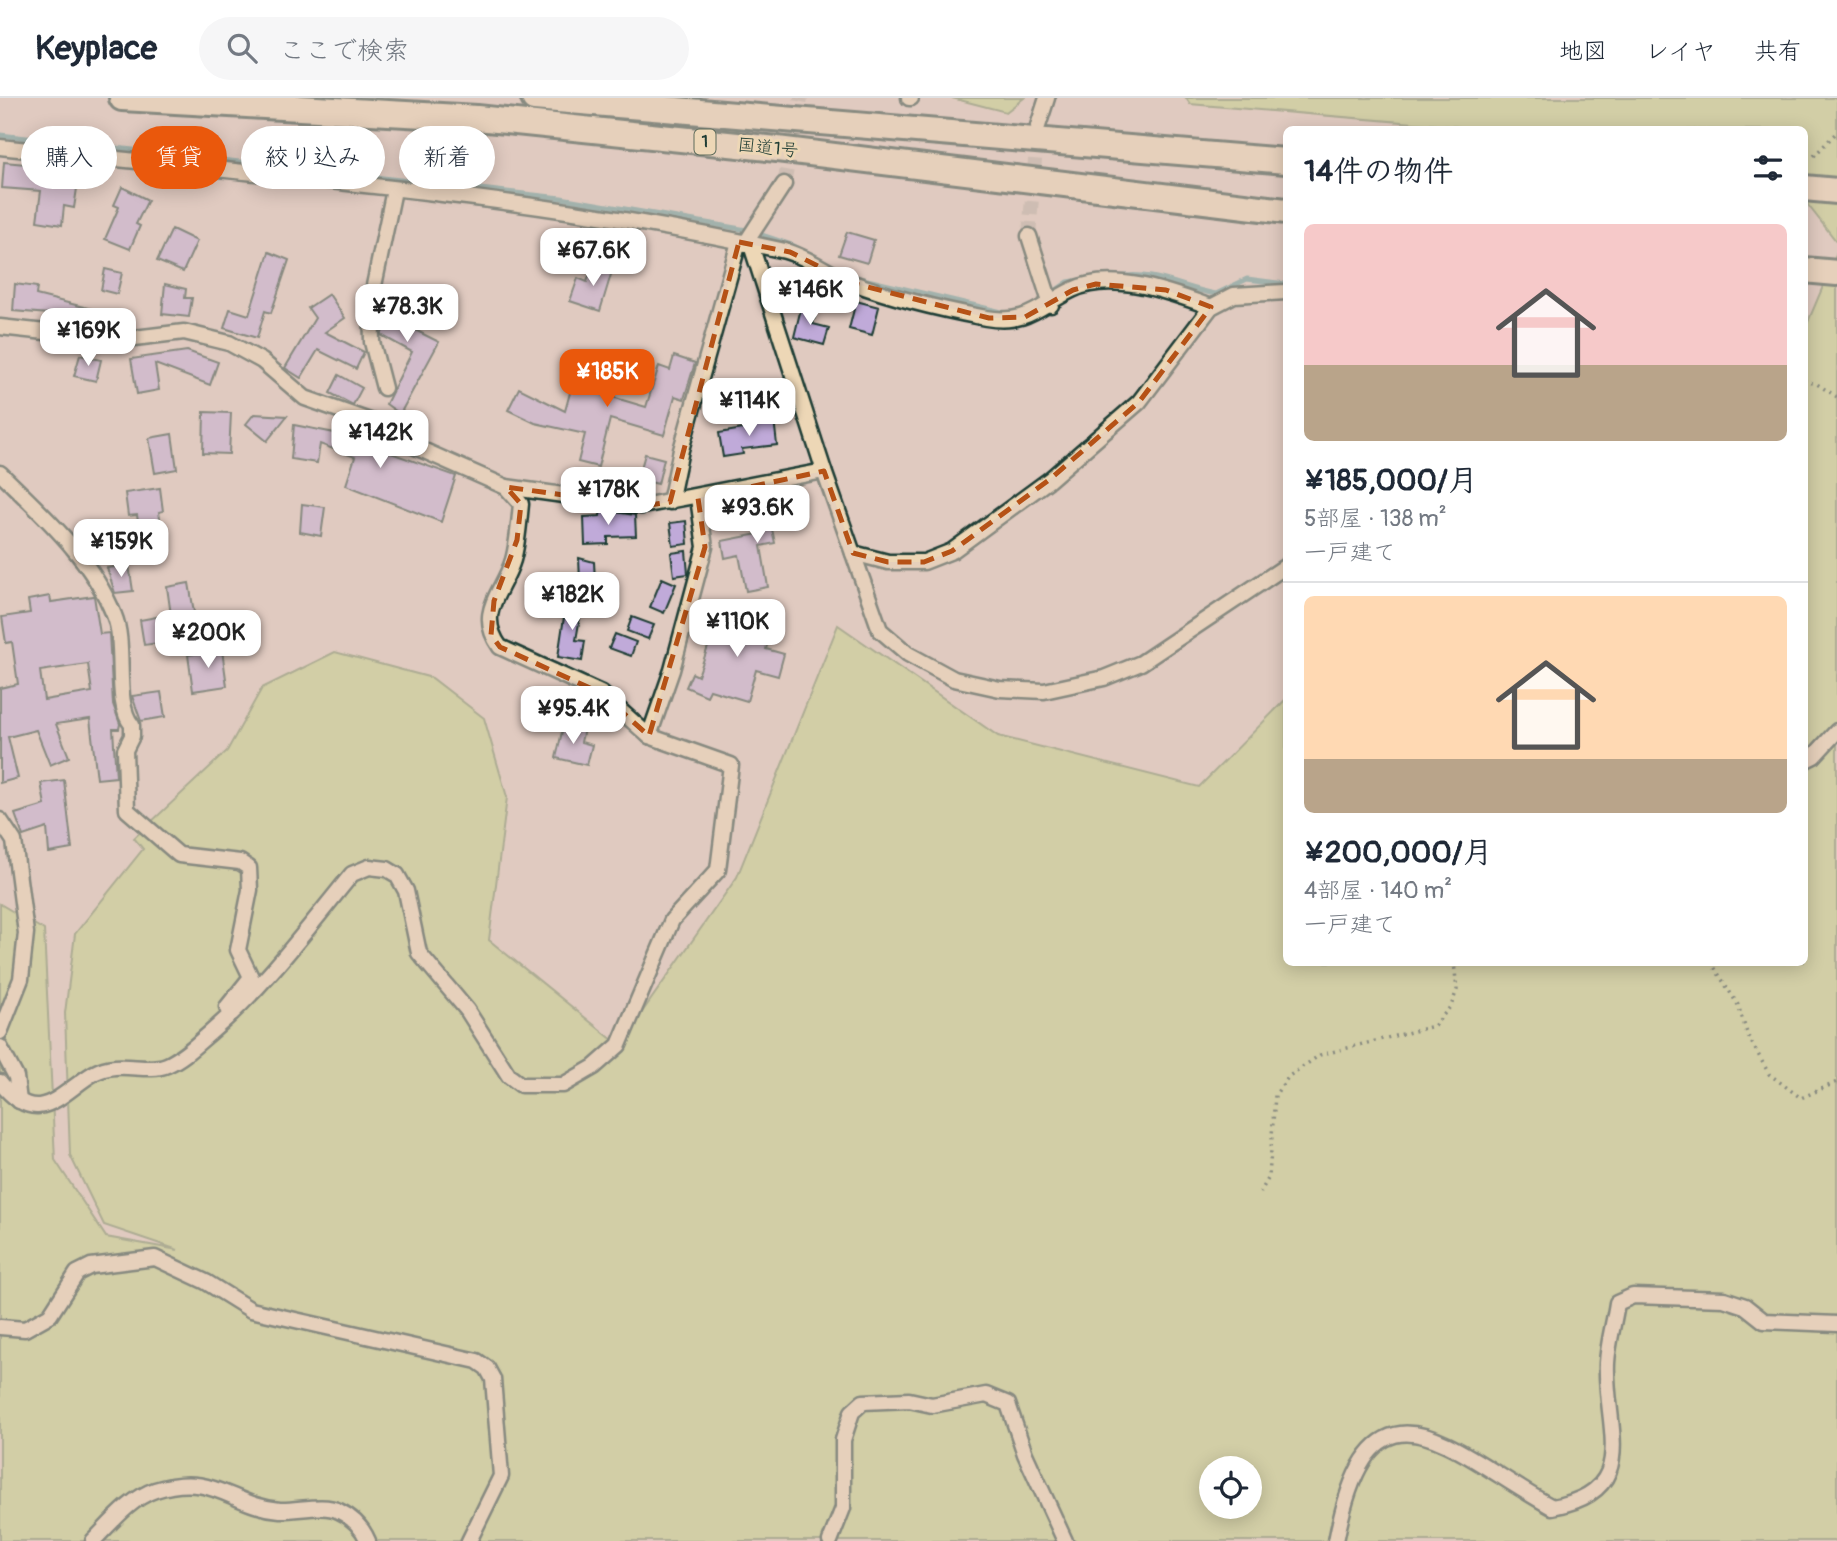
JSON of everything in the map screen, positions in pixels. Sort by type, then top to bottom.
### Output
[{"type":"highway","name":"国道1号","points":[[122,98],[477,118],[790,150],[1283,211]]},
{"type":"highway","name":"国道1号","points":[[534,98],[1283,161]]},
{"type":"highway","points":[[1808,188],[1837,191]]},
{"type":"highway","points":[[1808,270],[1837,273]]},
{"type":"street","points":[[1038,126],[1047,98]]},
{"type":"street","points":[[0,147],[580,212],[790,252],[852,283],[989,318],[1025,317],[1051,305],[1073,289],[1096,284],[1136,285],[1166,290],[1211,307]]},
{"type":"street","points":[[670,502],[681,450],[745,244],[784,184]]},
{"type":"street","points":[[384,388],[372,342],[371,300],[394,190]]},
{"type":"street","points":[[1030,236],[1051,305]]},
{"type":"street","points":[[745,244],[880,630],[908,654],[954,679],[1000,689],[1044,691],[1104,678],[1141,663],[1283,568]]},
{"type":"street","points":[[853,553],[888,562],[924,562],[952,551],[1049,480],[1139,402],[1211,307],[1234,295],[1283,292]]},
{"type":"street","points":[[0,327],[118,340],[184,332],[229,343],[262,361],[305,398],[381,425],[411,445],[506,487],[642,506],[698,498],[824,471]]},
{"type":"street","points":[[0,473],[71,544],[115,616],[122,649],[124,716],[132,724],[132,736],[125,750],[127,810],[179,855],[240,862],[249,868],[250,890],[238,950],[251,977],[206,1036]]},
{"type":"street","points":[[0,1082],[19,1101],[34,1105],[55,1101],[94,1073],[119,1065],[164,1067],[185,1055],[273,971],[352,874],[369,867],[387,869],[397,875],[406,891],[419,953],[467,1010],[509,1076],[521,1085],[563,1084],[594,1066],[619,1045],[672,920],[718,870],[732,765],[649,736],[601,692],[500,647],[491,635],[489,619],[494,601],[512,563],[521,504],[506,487]]},
{"type":"street","points":[[649,736],[672,670],[705,547],[698,498]]},
{"type":"street","points":[[1808,759],[1837,731]]},
{"type":"street","points":[[0,820],[14,841],[26,933],[21,979],[0,1032]]},
{"type":"street","points":[[0,1046],[16,1077],[19,1101]]},
{"type":"street","points":[[0,1327],[25,1329],[50,1315],[77,1273],[92,1266],[155,1258],[206,1282],[251,1310],[477,1361],[487,1368],[493,1379],[501,1476],[468,1541]]},
{"type":"street","points":[[1336,1541],[1344,1500],[1355,1469],[1376,1444],[1403,1433],[1424,1434],[1448,1443],[1552,1507],[1578,1502],[1604,1483],[1614,1455],[1607,1361],[1617,1303],[1633,1296],[1724,1299],[1745,1306],[1764,1321],[1837,1324]]},
{"type":"street","points":[[830,1541],[843,1508],[843,1440],[852,1412],[863,1402],[889,1399],[932,1405],[986,1395],[1008,1404],[1025,1454],[1065,1541]]},
{"type":"street","points":[[93,1541],[143,1495],[193,1484],[217,1487],[278,1510],[336,1509],[354,1520],[368,1541]]},
{"type":"path","points":[[1814,156],[1835,134]]},
{"type":"path","points":[[1808,382],[1818,384],[1837,397]]},
{"type":"path","points":[[1260,1194],[1269,1177],[1275,1095],[1289,1076],[1320,1055],[1434,1026],[1451,1006],[1457,990],[1454,966]]},
{"type":"path","points":[[1713,966],[1738,1006],[1748,1035],[1769,1074],[1801,1098],[1837,1082]]},
{"type":"highlighted area","points":[[739,242],[790,252],[852,283],[989,318],[1025,317],[1073,290],[1096,284],[1166,290],[1211,307],[1139,402],[1049,480],[952,551],[924,562],[888,562],[853,553],[824,471],[698,498],[705,547],[649,736],[601,693],[500,647],[491,635],[494,601],[517,540],[521,504],[506,487],[642,506],[670,502]]},
{"type":"green space","points":[[952,98],[1024,98],[1006,112]]},
{"type":"green space","points":[[1186,98],[1837,98],[1837,242],[1808,205],[1808,126],[1449,126],[1190,104]]},
{"type":"green space","points":[[1837,253],[1837,1541],[0,1541],[0,904],[44,930],[55,1160],[106,1237],[178,1250],[104,1225],[70,1155],[65,1013],[75,934],[143,849],[134,838],[227,751],[262,688],[335,652],[432,678],[484,718],[507,797],[489,940],[619,1045],[737,877],[838,625],[998,736],[1199,787],[1283,702],[1283,966],[1808,966],[1808,322]]},
{"type":"building","points":[[4,162],[21,164],[21,189],[77,189],[74,208],[64,206],[62,225],[37,221],[41,191],[2,188]]},
{"type":"building","points":[[122,187],[148,200],[136,224],[140,226],[130,249],[105,239],[119,207],[114,205]]},
{"type":"building","points":[[172,229],[197,241],[183,272],[157,261]]},
{"type":"building","points":[[847,232],[874,240],[867,263],[839,255]]},
{"type":"building","points":[[269,252],[289,260],[271,313],[265,311],[257,338],[224,328],[230,309],[249,315]]},
{"type":"building","points":[[594,262],[613,268],[600,311],[570,301],[578,278],[587,282]]},
{"type":"building","points":[[105,269],[122,273],[117,294],[101,290]]},
{"type":"building","points":[[15,284],[37,287],[36,295],[92,309],[91,318],[75,316],[73,325],[48,320],[49,314],[13,311]]},
{"type":"building","points":[[165,284],[186,289],[185,298],[192,298],[189,317],[162,314]]},
{"type":"building","points":[[390,289],[426,304],[415,330],[439,342],[400,414],[386,404],[412,352],[381,335],[393,309],[383,305]]},
{"type":"building","points":[[329,294],[345,318],[325,332],[364,352],[356,369],[318,350],[301,378],[285,368],[315,318],[308,308]]},
{"type":"building","points":[[856,301],[879,307],[872,335],[849,329]]},
{"type":"building","points":[[802,304],[817,308],[813,324],[829,328],[824,345],[794,337]]},
{"type":"building","points":[[187,351],[218,362],[210,385],[155,364],[159,390],[137,394],[131,359]]},
{"type":"building","points":[[80,355],[101,360],[96,381],[74,376]]},
{"type":"building","points":[[674,356],[695,363],[684,399],[675,396],[664,435],[610,419],[598,467],[578,462],[585,434],[535,423],[508,410],[519,388],[565,411],[574,378],[594,384],[592,391],[646,407],[659,366],[670,370]]},
{"type":"building","points":[[339,375],[362,388],[353,405],[330,393]]},
{"type":"building","points":[[204,412],[231,413],[229,454],[203,453]]},
{"type":"building","points":[[254,414],[287,416],[267,441],[246,424]]},
{"type":"building","points":[[774,419],[777,445],[742,449],[743,454],[723,457],[719,433],[755,427],[754,422]]},
{"type":"building","points":[[344,424],[389,442],[385,451],[456,476],[441,522],[346,485],[355,457],[320,444],[317,463],[291,459],[294,425],[340,434]]},
{"type":"building","points":[[172,434],[177,469],[155,473],[149,438]]},
{"type":"building","points":[[645,454],[664,459],[658,484],[638,479]]},
{"type":"building","points":[[609,480],[631,486],[629,494],[606,491]]},
{"type":"building","points":[[160,488],[163,511],[159,512],[166,557],[144,561],[137,515],[128,516],[125,493]]},
{"type":"building","points":[[781,501],[787,526],[772,529],[775,543],[761,546],[768,587],[746,591],[739,555],[725,558],[722,541],[758,534],[752,507]]},
{"type":"building","points":[[302,504],[325,507],[321,536],[300,532]]},
{"type":"building","points":[[601,510],[635,515],[636,536],[608,537],[608,544],[585,545],[584,517],[600,516]]},
{"type":"building","points":[[686,521],[688,544],[673,546],[670,523]]},
{"type":"building","points":[[686,551],[688,574],[674,576],[671,553]]},
{"type":"building","points":[[579,558],[594,562],[595,581],[580,581]]},
{"type":"building","points":[[129,565],[133,591],[115,593],[107,568]]},
{"type":"building","points":[[662,578],[676,584],[664,613],[650,607]]},
{"type":"building","points":[[189,583],[195,618],[172,622],[167,587]]},
{"type":"building","points":[[50,596],[51,602],[94,596],[100,634],[109,633],[113,704],[120,724],[119,729],[113,729],[116,777],[97,779],[90,719],[56,724],[69,757],[50,765],[36,730],[8,737],[18,778],[0,783],[0,688],[18,684],[12,642],[6,643],[2,617],[30,613],[28,600]],"holes":[[[88,664],[92,692],[44,700],[40,671]]]},
{"type":"building","points":[[567,597],[583,600],[576,640],[585,641],[582,661],[558,657]]},
{"type":"building","points":[[737,604],[763,612],[757,635],[769,639],[766,649],[784,654],[778,676],[756,670],[747,701],[710,690],[707,696],[686,687],[692,673],[698,676],[711,638],[727,644]]},
{"type":"building","points":[[162,616],[166,642],[144,645],[140,620]]},
{"type":"building","points":[[632,617],[654,625],[648,639],[627,631]]},
{"type":"building","points":[[615,634],[636,642],[631,656],[609,648]]},
{"type":"building","points":[[222,650],[227,686],[193,691],[188,655]]},
{"type":"building","points":[[161,692],[165,717],[141,721],[132,696]]},
{"type":"building","points":[[564,723],[584,729],[581,742],[592,745],[587,765],[556,758]]},
{"type":"building","points":[[64,780],[72,849],[49,853],[47,828],[23,836],[15,814],[45,805],[41,783]]},
{"type":"waterway","points":[[0,135],[561,198],[747,230],[792,245],[825,262]]},
{"type":"waterway","points":[[1118,277],[1131,275],[1155,278],[1216,294],[1247,279],[1283,284]]},
{"type":"waterway","points":[[859,278],[1006,313]]},
{"type":"waterway","points":[[1049,295],[1068,282],[1087,279]]},
{"type":"tunnel","points":[[784,184],[801,98]]},
{"type":"tunnel","points":[[1029,236],[1037,134]]}]
